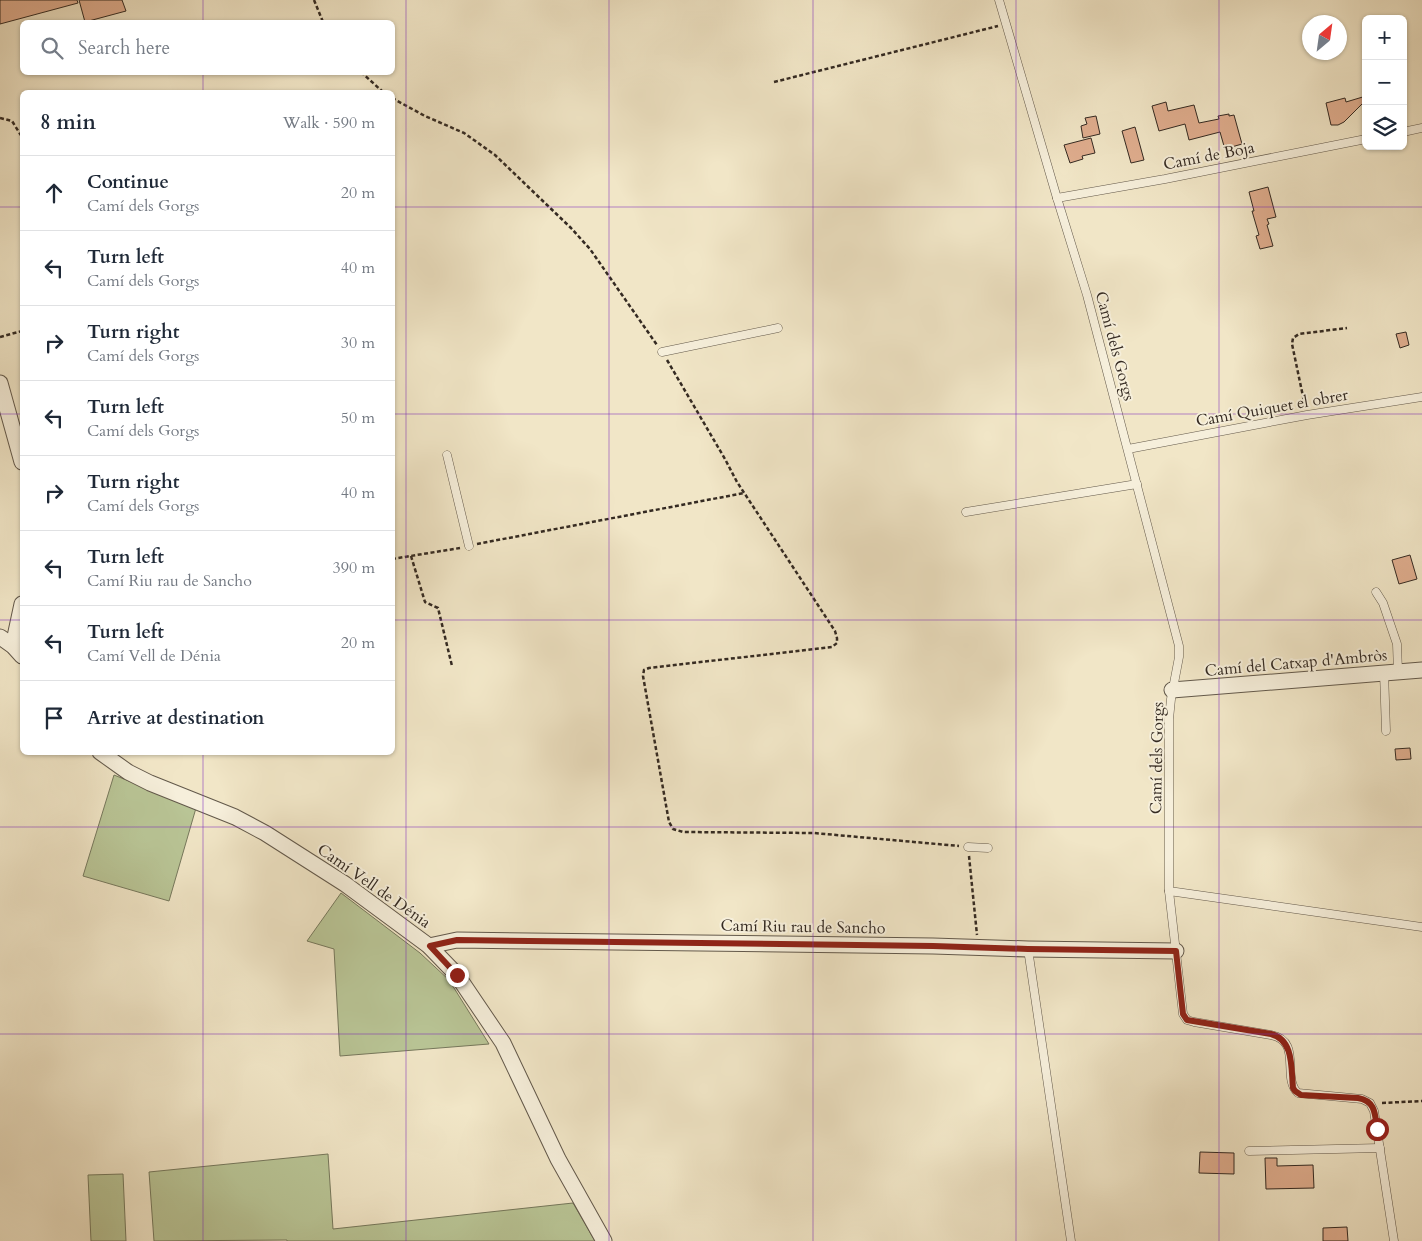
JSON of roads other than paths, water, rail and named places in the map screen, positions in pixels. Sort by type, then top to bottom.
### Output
[{"type":"street","points":[[0,384],[20,455]]},
{"type":"street","points":[[18,651],[20,628]]},
{"type":"street","points":[[0,637],[18,651]]},
{"type":"street","name":"Camí del Catxap d'Ambròs","points":[[1172,690],[1422,670]]},
{"type":"street","name":"Camí Vell de Dénia","points":[[104,755],[128,772],[150,783],[235,817],[265,833],[344,884],[430,946],[457,975],[504,1043],[558,1159],[604,1241]]},
{"type":"street","name":"Camí Riu rau de Sancho","points":[[430,946],[457,940],[1176,951]]},
{"type":"lane","name":"Camí dels Gorgs","points":[[1000,0],[1087,296],[1179,646],[1178,670],[1172,690],[1169,719],[1169,892],[1183,1014],[1187,1020],[1281,1038],[1288,1047],[1293,1088],[1298,1094],[1362,1099],[1370,1103],[1374,1111],[1380,1148]]},
{"type":"lane","points":[[1407,131],[1422,128]]},
{"type":"lane","name":"Camí de Boja","points":[[1057,198],[1362,141]]},
{"type":"lane","points":[[662,352],[778,328]]},
{"type":"lane","name":"Camí Quiquet el obrer","points":[[1128,449],[1307,415],[1422,397]]},
{"type":"lane","points":[[447,455],[469,546]]},
{"type":"lane","points":[[966,512],[1137,484]]},
{"type":"lane","points":[[1376,592],[1385,608],[1397,644],[1391,672],[1386,730]]},
{"type":"lane","points":[[968,847],[988,848]]},
{"type":"lane","points":[[1169,892],[1422,927]]},
{"type":"lane","points":[[1028,949],[1071,1241]]},
{"type":"lane","points":[[1249,1151],[1380,1148],[1394,1241]]}]
